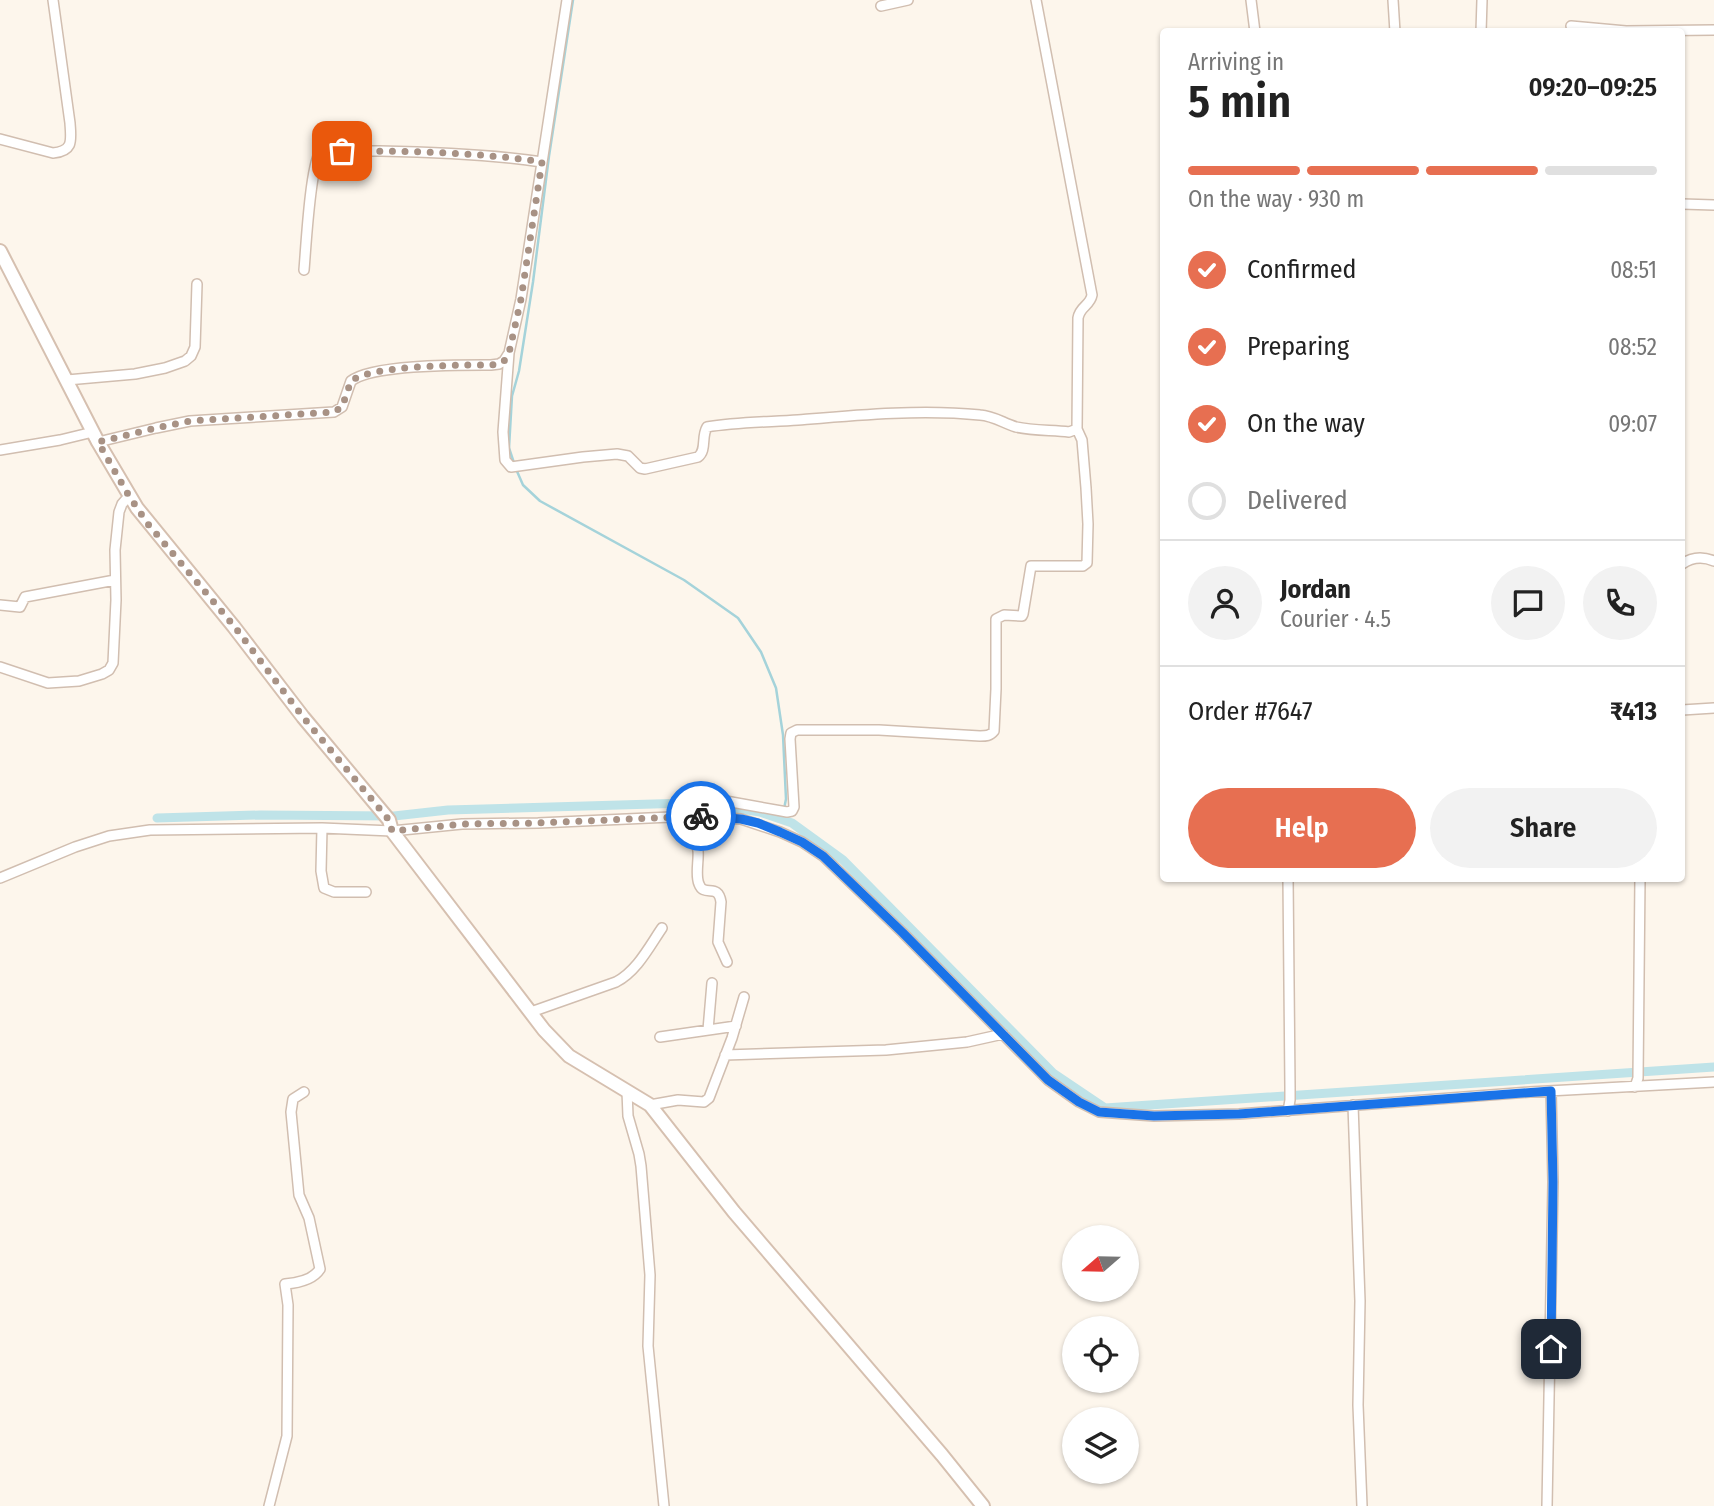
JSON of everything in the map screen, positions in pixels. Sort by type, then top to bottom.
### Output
[{"type":"main road","points":[[0,251],[96,437],[148,524],[234,626],[303,717],[388,821],[544,1030],[569,1056],[650,1105],[734,1212],[983,1506]]},
{"type":"street","points":[[0,139],[53,153],[61,152],[70,146],[70,123],[52,0]]},
{"type":"street","points":[[567,0],[521,299],[509,353],[503,432],[505,460],[515,467],[617,454],[628,456],[640,468],[645,469],[698,457],[703,452],[704,432],[707,427],[886,414],[985,415],[1027,429],[1069,432],[1077,429]]},
{"type":"street","points":[[881,6],[908,0]]},
{"type":"street","points":[[727,962],[718,942],[720,896],[713,890],[704,891],[698,883],[695,813],[703,799],[792,811],[794,807],[790,739],[793,731],[879,730],[988,736],[994,731],[996,619],[1004,615],[1022,616],[1031,566],[1083,566],[1087,563],[1086,488],[1082,440],[1077,429],[1078,318],[1092,295],[1036,0]]},
{"type":"street","points":[[1251,0],[1254,28]]},
{"type":"street","points":[[1393,0],[1395,28]]},
{"type":"street","points":[[1481,28],[1482,0]]},
{"type":"street","points":[[1571,26],[1608,28]]},
{"type":"street","points":[[1685,30],[1714,30]]},
{"type":"street","points":[[304,270],[314,178],[320,152],[447,154],[511,157],[542,162]]},
{"type":"street","points":[[1685,204],[1714,205]]},
{"type":"street","points":[[67,380],[135,374],[185,361],[195,348],[197,284]]},
{"type":"street","points":[[0,450],[190,421],[334,412],[342,407],[351,381],[369,372],[499,364],[509,353]]},
{"type":"street","points":[[0,667],[48,683],[79,681],[109,670],[113,663],[115,550],[119,512],[129,496]]},
{"type":"street","points":[[1685,562],[1699,557],[1714,561]]},
{"type":"street","points":[[0,605],[20,607],[25,597],[116,580]]},
{"type":"street","points":[[1685,710],[1714,708]]},
{"type":"street","points":[[0,878],[75,847],[132,832],[216,828],[322,828],[388,821],[538,823],[695,813],[758,823],[813,849],[853,884],[1048,1080],[1079,1102],[1099,1112],[1154,1116],[1288,1111],[1636,1082],[1714,1082]]},
{"type":"street","points":[[322,828],[321,871],[324,888],[334,892],[366,892]]},
{"type":"street","points":[[1288,882],[1288,1111]]},
{"type":"street","points":[[1636,1082],[1640,882]]},
{"type":"street","points":[[531,1012],[625,977],[662,928]]},
{"type":"street","points":[[708,1030],[712,983]]},
{"type":"street","points":[[650,1105],[678,1100],[704,1102],[709,1098],[744,997]]},
{"type":"street","points":[[660,1037],[736,1026]]},
{"type":"street","points":[[725,1055],[886,1050],[967,1042],[1003,1034]]},
{"type":"street","points":[[627,1091],[628,1116],[641,1166],[650,1275],[648,1346],[664,1506]]},
{"type":"street","points":[[1547,1506],[1553,1182],[1551,1091]]},
{"type":"street","points":[[269,1506],[287,1436],[288,1305],[285,1284],[299,1283],[316,1275],[320,1269],[309,1218],[299,1195],[291,1112],[293,1099],[304,1092]]},
{"type":"street","points":[[1353,1105],[1360,1301],[1358,1405],[1362,1506]]},
{"type":"waterway","points":[[514,463],[509,448],[512,396],[519,371],[533,282],[573,0]]},
{"type":"waterway","points":[[516,469],[523,485],[540,501],[684,580],[738,618],[761,652],[776,688],[783,735],[786,799],[782,819]]},
{"type":"waterway","points":[[157,818],[260,815],[394,816],[448,810],[688,803],[760,812],[792,823],[843,860],[1053,1073],[1105,1108],[1714,1067]]},
{"type":"way so far","points":[[342,151],[484,155],[542,162],[521,299],[509,353],[504,361],[491,365],[369,372],[351,381],[342,407],[334,412],[190,421],[98,442],[148,524],[234,626],[303,717],[389,820],[392,831],[462,824],[701,816]]},
{"type":"route","points":[[701,816],[758,823],[802,842],[823,856],[1048,1080],[1079,1102],[1099,1112],[1154,1116],[1239,1114],[1551,1091],[1551,1349]]}]
